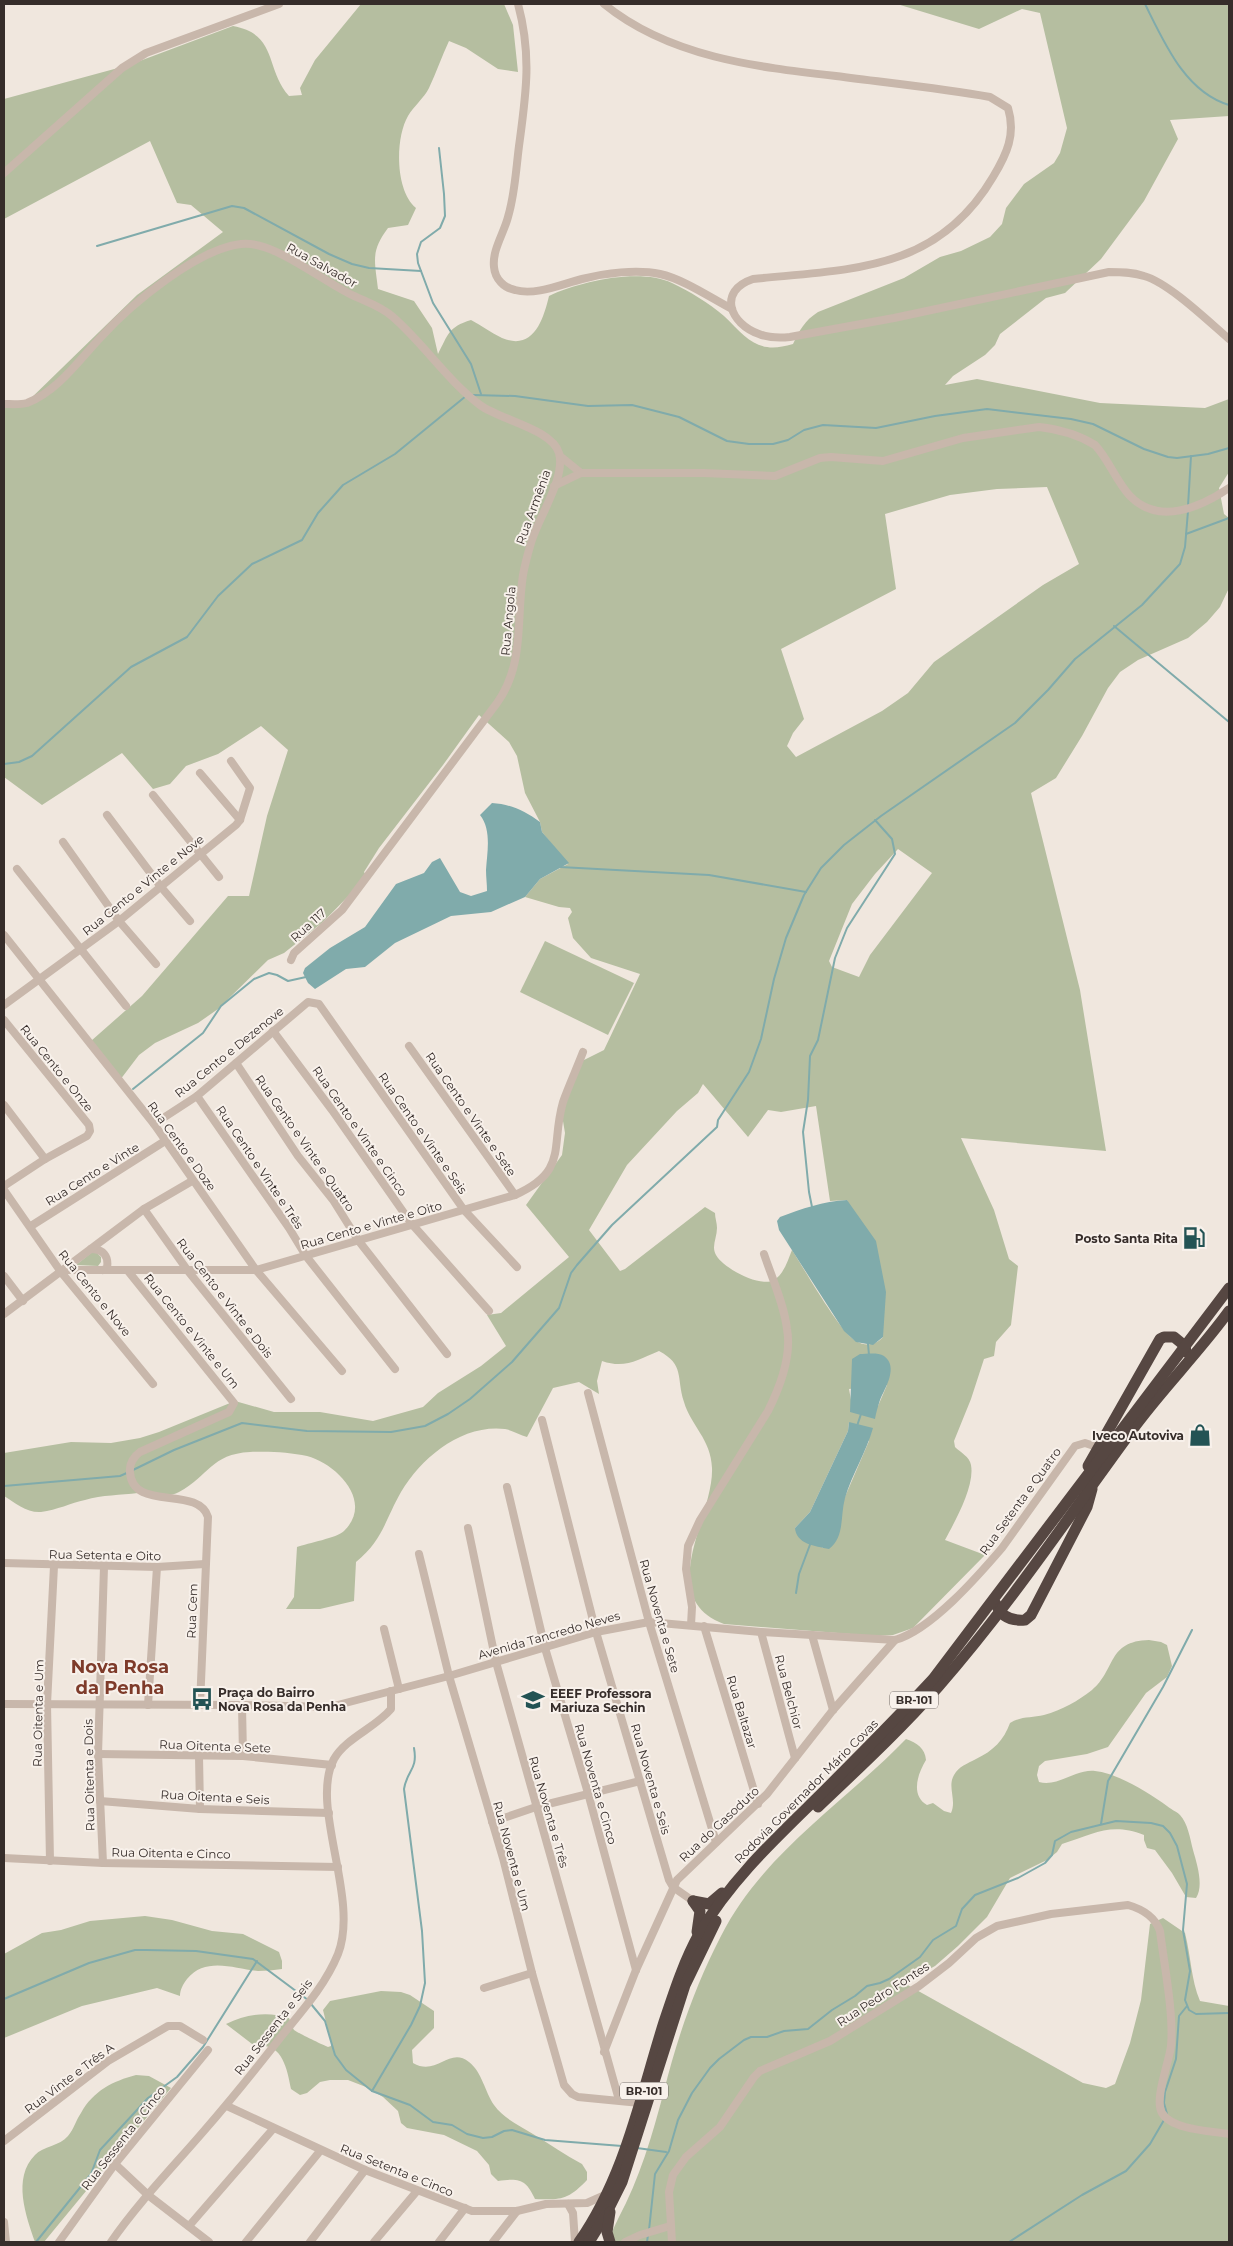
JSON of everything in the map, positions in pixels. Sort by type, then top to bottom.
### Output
[{"type":"highway","name":"Rodovia Governador Mário Covas","points":[[589,2242],[631,2158],[685,1985],[720,1914],[740,1887],[768,1855],[898,1731],[939,1686],[999,1611],[1090,1479],[1229,1288]]},
{"type":"highway","name":"Rodovia Governador Mário Covas","points":[[579,2242],[610,2198],[674,1993],[694,1946],[714,1911],[738,1879],[761,1853],[890,1726],[933,1679],[997,1593],[1206,1342],[1229,1311]]},
{"type":"highway","points":[[1206,1342],[1229,1324]]},
{"type":"highway","points":[[997,1593],[996,1605],[999,1611],[1008,1618],[1025,1620],[1036,1608],[1087,1507],[1090,1479],[1088,1463],[1164,1336],[1174,1337],[1185,1346],[1186,1356],[1178,1375]]},
{"type":"highway","points":[[693,1902],[710,1904],[738,1879]]},
{"type":"highway","points":[[693,1902],[699,1908],[700,1916],[694,1946]]},
{"type":"highway","points":[[610,2198],[607,2232],[610,2242]]},
{"type":"street","points":[[4,173],[122,68],[146,53],[280,4]]},
{"type":"street","points":[[518,4],[524,25],[528,57],[527,85],[508,217],[494,255],[494,268],[498,278],[505,287],[517,291],[532,291],[590,277],[651,273],[672,278],[732,309]]},
{"type":"street","points":[[604,4],[639,27],[674,43],[714,57],[760,67],[990,97],[998,100],[1008,108],[1012,130],[1010,144],[1004,159],[975,204],[939,237],[907,255],[859,269],[752,280],[742,283],[731,296],[732,309],[736,319],[745,327],[759,334],[776,338],[790,337],[894,318],[1109,272],[1128,272],[1146,276],[1162,284],[1229,339]]},
{"type":"street","name":"Rua Salvador","points":[[4,404],[25,404],[33,400],[55,385],[102,335],[166,280],[224,248],[244,243],[266,249],[293,260],[350,294],[384,310],[402,325],[456,383]]},
{"type":"street","name":"Rua Armênia","points":[[456,383],[492,412],[548,438],[560,456],[554,486],[536,527],[523,575]]},
{"type":"street","points":[[554,486],[581,473],[704,473],[775,476],[820,458],[831,457],[883,461],[963,438],[1039,427],[1087,440],[1095,444],[1126,490],[1147,509],[1178,511],[1198,507],[1229,488]]},
{"type":"street","points":[[560,456],[581,473]]},
{"type":"street","name":"Rua Angola","points":[[342,910],[510,683],[518,650],[523,575]]},
{"type":"street","points":[[231,761],[250,786],[240,820]]},
{"type":"street","points":[[200,773],[240,820]]},
{"type":"street","points":[[153,794],[219,877]]},
{"type":"street","points":[[107,815],[161,887],[190,921]]},
{"type":"street","name":"Rua Cento e Vinte e Nove","points":[[4,1005],[119,921],[201,855],[240,820]]},
{"type":"street","points":[[63,842],[119,921],[156,964]]},
{"type":"street","points":[[17,869],[126,1006]]},
{"type":"street","name":"Rua 117","points":[[291,960],[294,953],[342,910]]},
{"type":"street","name":"Rua Cento e Doze","points":[[4,935],[154,1124],[256,1270],[342,1371]]},
{"type":"street","name":"Rua Cento e Dezenove","points":[[154,1124],[198,1096],[308,1002],[319,1004]]},
{"type":"street","name":"Rua Cento e Vinte e Seis","points":[[319,1004],[464,1210],[517,1267]]},
{"type":"street","name":"Rua Cento e Onze","points":[[4,1020],[89,1125],[90,1131],[87,1136],[45,1159]]},
{"type":"street","name":"Rua Cento e Vinte e Cinco","points":[[273,1031],[345,1127],[411,1224],[489,1310]]},
{"type":"street","name":"Rua Cento e Vinte e Sete","points":[[409,1046],[515,1195]]},
{"type":"street","name":"Rua Cento e Vinte e Oito","points":[[63,1271],[256,1270],[515,1195],[536,1183],[553,1163],[556,1154],[563,1102],[583,1052]]},
{"type":"street","name":"Rua Cento e Vinte e Quatro","points":[[236,1063],[298,1156],[333,1200],[358,1240],[447,1354]]},
{"type":"street","name":"Rua Cento e Vinte e Três","points":[[198,1096],[289,1228],[306,1256],[395,1369]]},
{"type":"street","points":[[4,1105],[45,1159],[4,1186]]},
{"type":"street","name":"Rua Cento e Vinte","points":[[31,1226],[165,1141]]},
{"type":"street","points":[[4,1314],[144,1209],[192,1181]]},
{"type":"street","name":"Rua Cento e Nove","points":[[4,1190],[63,1271],[153,1384]]},
{"type":"street","name":"Rua Cento e Vinte e Dois","points":[[144,1209],[188,1271],[291,1399]]},
{"type":"street","points":[[91,1249],[99,1250],[106,1256],[108,1264],[107,1268],[103,1270]]},
{"type":"street","points":[[691,1625],[692,1607],[686,1569],[686,1558],[690,1540],[700,1520],[768,1411],[776,1396],[785,1364],[788,1330],[764,1254]]},
{"type":"street","name":"Rua Cento e Vinte e Um","points":[[128,1271],[233,1399],[234,1406],[229,1412],[140,1452],[135,1456],[129,1469],[130,1478],[138,1490],[197,1504],[206,1512],[208,1518]]},
{"type":"street","points":[[4,1276],[23,1301]]},
{"type":"street","name":"Rua Noventa e Sete","points":[[588,1393],[649,1622],[716,1842]]},
{"type":"street","name":"Rua Noventa e Seis","points":[[542,1420],[596,1632],[669,1880],[673,1887]]},
{"type":"street","name":"Rua Setenta e Quatro","points":[[895,1640],[911,1634],[944,1608],[989,1563],[1002,1548],[1075,1446],[1085,1443],[1097,1447]]},
{"type":"street","name":"Rua Noventa e Cinco","points":[[506,1487],[545,1648],[588,1793],[636,1970]]},
{"type":"street","name":"Rua Cem","points":[[200,1705],[208,1518]]},
{"type":"street","name":"Rua Noventa e Três","points":[[468,1528],[496,1662],[618,2100]]},
{"type":"street","name":"Rua Noventa e Um","points":[[419,1554],[449,1676],[492,1822],[564,2085],[572,2094],[578,2097],[640,2103]]},
{"type":"street","name":"Rua Setenta e Oito","points":[[4,1563],[104,1567],[158,1567],[205,1564]]},
{"type":"street","name":"Rua Oitenta e Um","points":[[50,1861],[47,1704],[54,1566]]},
{"type":"street","name":"Rua Oitenta e Dois","points":[[103,1863],[98,1754],[104,1567]]},
{"type":"street","points":[[148,1705],[158,1567]]},
{"type":"street","name":"Avenida Tancredo Neves","points":[[395,1690],[449,1676],[596,1632],[649,1622],[761,1632],[895,1640]]},
{"type":"street","name":"Rua Baltazar","points":[[704,1626],[758,1804]]},
{"type":"street","points":[[4,1704],[330,1707],[395,1690],[384,1629]]},
{"type":"street","name":"Rua Belchior","points":[[761,1632],[795,1758]]},
{"type":"street","points":[[812,1635],[833,1710]]},
{"type":"street","name":"Rua do Gasoduto","points":[[604,2052],[636,1970],[673,1887],[681,1875],[758,1804],[833,1710],[895,1640]]},
{"type":"street","name":"Rua Sessenta e Seis","points":[[113,2239],[148,2195],[227,2106],[315,1995],[338,1954],[342,1942],[344,1920],[329,1814],[328,1791],[332,1765],[342,1749],[391,1710],[395,1690]]},
{"type":"street","points":[[242,1705],[243,1756]]},
{"type":"street","name":"Rua Oitenta e Sete","points":[[98,1754],[243,1756],[332,1765]]},
{"type":"street","points":[[199,1756],[200,1809]]},
{"type":"street","points":[[492,1822],[536,1807],[640,1781]]},
{"type":"street","name":"Rua Oitenta e Seis","points":[[100,1801],[200,1809],[329,1814]]},
{"type":"street","name":"Rua Oitenta e Cinco","points":[[4,1858],[103,1863],[338,1867]]},
{"type":"street","points":[[673,1887],[693,1902]]},
{"type":"street","name":"Rua Pedro Fontes","points":[[672,2242],[669,2192],[672,2175],[686,2157],[720,2127],[760,2071],[830,2041],[919,1986],[981,1934],[1007,1923],[1052,1914],[1128,1905],[1138,1909],[1156,1922],[1160,1931],[1171,2032],[1167,2068],[1159,2097],[1159,2106],[1166,2118],[1179,2125],[1229,2134]]},
{"type":"street","points":[[484,1988],[532,1973]]},
{"type":"street","name":"Rua Vinte e Três A","points":[[4,2140],[108,2061],[168,2026],[180,2026],[203,2040]]},
{"type":"street","name":"Rua Sessenta e Cinco","points":[[59,2242],[115,2164],[208,2050]]},
{"type":"street","name":"Rua Setenta e Cinco","points":[[227,2106],[320,2151],[417,2191],[465,2208],[479,2211],[518,2211],[546,2204],[568,2204],[610,2198]]},
{"type":"street","points":[[189,2226],[273,2129]]},
{"type":"street","points":[[246,2242],[320,2151]]},
{"type":"street","points":[[115,2164],[148,2195],[209,2242]]},
{"type":"street","points":[[310,2242],[365,2170]]},
{"type":"street","points":[[374,2242],[417,2191]]},
{"type":"street","points":[[568,2204],[573,2213],[574,2242]]},
{"type":"street","points":[[439,2242],[465,2208]]},
{"type":"street","points":[[493,2242],[518,2211]]},
{"type":"street","points":[[4,2222],[6,2242]]},
{"type":"street","points":[[625,2242],[640,2235],[670,2226]]},
{"type":"street","points":[[113,2239],[123,2242]]},
{"type":"green space","points":[[361,4],[504,4],[513,25],[518,72],[498,69],[466,48],[449,41],[429,88],[408,116],[401,137],[399,164],[401,177],[404,190],[416,208],[408,225],[388,228],[378,244],[375,264],[378,289],[414,301],[432,328],[438,354],[450,332],[463,323],[471,320],[502,338],[513,341],[522,340],[529,337],[540,324],[549,296],[594,281],[627,277],[659,279],[672,283],[712,306],[754,342],[761,346],[781,347],[793,344],[806,322],[818,312],[904,278],[940,257],[961,251],[990,237],[1002,224],[1006,208],[1024,184],[1054,163],[1060,153],[1067,128],[1040,13],[1022,9],[979,29],[897,4],[1229,4],[1229,116],[1170,120],[1178,139],[1144,201],[1101,259],[1065,293],[1046,298],[1000,334],[995,345],[985,355],[953,376],[945,385],[977,379],[1100,403],[1205,408],[1229,399],[1229,472],[1219,488],[1224,514],[1229,518],[1229,588],[1220,607],[1207,622],[1188,638],[1138,660],[1120,672],[1108,688],[1082,736],[1056,778],[1031,793],[1080,990],[1106,1151],[961,1138],[994,1210],[1009,1259],[1018,1266],[1011,1325],[996,1342],[994,1356],[984,1359],[971,1399],[954,1441],[955,1447],[970,1462],[971,1473],[967,1493],[945,1540],[985,1555],[913,1628],[893,1635],[876,1636],[724,1624],[703,1612],[692,1595],[690,1576],[692,1554],[710,1488],[711,1458],[705,1441],[687,1411],[676,1367],[673,1361],[659,1351],[624,1364],[602,1361],[597,1381],[599,1394],[579,1382],[553,1388],[527,1437],[505,1429],[489,1429],[459,1438],[432,1455],[401,1492],[378,1538],[356,1562],[354,1601],[320,1609],[286,1609],[294,1597],[297,1547],[340,1534],[352,1520],[355,1508],[348,1486],[340,1476],[330,1467],[307,1456],[271,1452],[237,1454],[218,1461],[189,1486],[174,1494],[138,1493],[105,1496],[41,1512],[26,1509],[4,1496],[4,1453],[71,1442],[111,1443],[140,1438],[235,1401],[274,1412],[320,1412],[373,1421],[423,1407],[438,1393],[481,1366],[506,1346],[487,1315],[501,1313],[569,1257],[526,1205],[562,1155],[565,1133],[562,1115],[580,1062],[604,1050],[640,974],[591,958],[573,938],[568,918],[572,912],[570,908],[559,907],[525,897],[540,879],[568,864],[542,832],[540,822],[525,793],[517,756],[509,742],[479,715],[379,848],[364,872],[367,877],[323,922],[284,953],[268,960],[218,1009],[198,1023],[155,1043],[139,1055],[120,1080],[91,1041],[142,996],[228,896],[249,896],[267,816],[288,750],[261,726],[218,754],[186,766],[170,784],[153,789],[122,753],[42,805],[4,777],[4,402],[24,405],[137,295],[223,232],[191,205],[177,203],[150,141],[4,219],[4,99],[129,65],[233,26],[247,30],[264,45],[276,75],[289,96],[302,95],[300,88],[315,60]],"holes":[[[1047,487],[1079,564],[1043,585],[934,662],[908,693],[882,711],[796,757],[787,746],[793,733],[804,719],[781,649],[896,589],[885,514],[950,495],[997,489]],[[898,849],[932,873],[870,955],[859,977],[832,967],[829,961],[852,904],[875,874]],[[703,1084],[748,1137],[768,1110],[781,1112],[816,1106],[830,1201],[847,1200],[883,1321],[883,1337],[880,1340],[871,1344],[863,1344],[849,1336],[832,1314],[792,1250],[780,1274],[774,1280],[768,1282],[751,1279],[726,1266],[715,1252],[714,1245],[717,1228],[715,1213],[705,1207],[620,1271],[589,1230],[627,1165],[677,1111],[698,1093]],[[887,1385],[878,1406],[851,1400],[849,1389]],[[849,1422],[869,1441],[823,1548],[795,1528],[810,1512],[848,1431]]]},
{"type":"green space","points":[[545,941],[634,983],[608,1035],[520,992]]},
{"type":"green space","points":[[96,1252],[101,1257],[101,1262],[98,1266],[76,1265],[91,1253]]},
{"type":"green space","points":[[1149,1640],[1167,1645],[1172,1666],[1167,1677],[1146,1693],[1108,1747],[1087,1754],[1045,1761],[1039,1766],[1037,1775],[1039,1782],[1046,1783],[1088,1771],[1113,1775],[1133,1784],[1178,1814],[1187,1827],[1198,1868],[1200,1881],[1196,1898],[1186,1897],[1172,1873],[1155,1850],[1147,1848],[1144,1835],[1132,1831],[1112,1829],[1093,1833],[1062,1844],[1057,1852],[1047,1860],[1010,1878],[987,1917],[958,1946],[935,1966],[904,1983],[1083,2083],[1106,2088],[1115,2084],[1130,2043],[1141,2000],[1150,1924],[1163,1918],[1185,1933],[1200,2001],[1229,2006],[1229,2242],[606,2242],[626,2204],[645,2156],[681,2031],[703,1973],[738,1906],[781,1854],[906,1739],[914,1742],[924,1752],[926,1760],[920,1771],[917,1784],[917,1790],[922,1801],[927,1805],[933,1803],[944,1811],[951,1813],[953,1803],[951,1784],[954,1775],[961,1767],[993,1749],[1005,1735],[1010,1723],[1022,1718],[1051,1713],[1075,1701],[1092,1690],[1100,1682],[1114,1658],[1126,1645]]},
{"type":"green space","points":[[145,1916],[172,1920],[212,1931],[243,1934],[279,1952],[282,1969],[258,1971],[221,1966],[203,1968],[187,1979],[182,1987],[180,1996],[157,1988],[82,2006],[4,2038],[4,1954],[42,1933],[61,1930],[90,1921]]},
{"type":"green space","points":[[381,1991],[401,1992],[410,1995],[434,2011],[434,2028],[412,2050],[413,2063],[421,2066],[436,2065],[455,2057],[469,2062],[477,2071],[494,2105],[502,2114],[582,2164],[587,2172],[587,2180],[575,2192],[564,2197],[558,2199],[535,2199],[532,2192],[521,2181],[498,2181],[491,2174],[489,2165],[477,2151],[444,2135],[407,2128],[401,2123],[398,2111],[383,2097],[366,2087],[348,2080],[330,2080],[320,2082],[307,2093],[300,2095],[291,2089],[284,2063],[277,2051],[265,2046],[260,2050],[226,2024],[249,2016],[265,2014],[281,2016],[289,2018],[294,2030],[328,2047],[331,2046],[331,2042],[323,2010],[330,2001]]},
{"type":"green space","points":[[136,2075],[149,2076],[171,2088],[44,2242],[35,2242],[23,2197],[24,2175],[28,2164],[38,2152],[61,2142],[68,2136],[86,2105],[104,2088],[119,2080]]},
{"type":"water","points":[[492,803],[517,809],[540,822],[542,832],[569,863],[540,879],[525,897],[491,912],[451,916],[395,943],[365,967],[346,969],[315,989],[308,983],[303,973],[305,968],[330,948],[365,927],[396,884],[424,873],[432,862],[440,858],[460,892],[471,896],[487,891],[487,835],[484,821],[480,815]]},
{"type":"water","points":[[847,1200],[876,1241],[886,1292],[883,1337],[873,1345],[856,1342],[844,1331],[779,1230],[777,1221],[780,1217],[813,1206]]},
{"type":"water","points":[[860,1354],[884,1356],[890,1366],[890,1378],[880,1400],[875,1419],[850,1412],[852,1359]]},
{"type":"water","points":[[849,1422],[873,1428],[845,1498],[838,1538],[829,1549],[803,1541],[799,1538],[795,1528],[810,1512],[848,1431]]},
{"type":"waterway","points":[[1145,4],[1168,49],[1188,77],[1200,89],[1229,105]]},
{"type":"waterway","points":[[439,148],[445,216],[440,228],[421,242],[417,254],[418,263],[433,303],[471,364],[481,394]]},
{"type":"waterway","points":[[97,246],[232,206],[244,208],[329,254],[352,264],[369,268],[421,271]]},
{"type":"waterway","points":[[473,395],[515,396],[588,406],[632,405],[679,417],[727,441],[749,444],[773,444],[788,440],[804,430],[823,425],[876,428],[935,416],[987,409],[1071,419],[1093,424],[1144,449],[1168,457],[1177,458],[1208,454],[1229,448]]},
{"type":"waterway","points":[[4,764],[19,762],[32,756],[131,667],[187,637],[218,596],[252,564],[302,540],[318,513],[343,485],[395,454],[466,396]]},
{"type":"waterway","points":[[1188,506],[1191,456]]},
{"type":"waterway","points":[[133,1470],[174,1450],[242,1423],[307,1431],[391,1432],[425,1426],[448,1414],[470,1399],[512,1362],[559,1308],[571,1273],[577,1265],[612,1225],[717,1127],[718,1120],[749,1072],[761,1039],[774,979],[786,938],[804,895],[821,868],[844,845],[881,816],[1015,723],[1048,690],[1075,659],[1142,605],[1180,564],[1185,547],[1188,511]]},
{"type":"waterway","points":[[1186,534],[1229,518]]},
{"type":"waterway","points":[[1114,626],[1229,722]]},
{"type":"waterway","points":[[812,1207],[803,1132],[808,1100],[810,1056],[818,1040],[835,958],[847,928],[895,854],[892,839],[875,820]]},
{"type":"waterway","points":[[560,867],[709,875],[806,892]]},
{"type":"waterway","points":[[133,1089],[203,1033],[221,1006],[254,979],[269,973],[288,981],[306,977]]},
{"type":"waterway","points":[[868,1344],[869,1355]]},
{"type":"waterway","points":[[857,1426],[861,1414]]},
{"type":"waterway","points":[[4,1486],[120,1476],[129,1472]]},
{"type":"waterway","points":[[796,1593],[799,1574],[811,1542]]},
{"type":"waterway","points":[[1101,1824],[1108,1781],[1163,1687],[1192,1630]]},
{"type":"waterway","points":[[372,2091],[411,2025],[420,2006],[425,1983],[422,1931],[404,1789],[415,1761],[414,1748]]},
{"type":"waterway","points":[[649,2230],[655,2174],[669,2151],[678,2120],[692,2093],[719,2059],[751,2037],[767,2037],[784,2031],[808,2029],[867,1986],[889,1979],[920,1957],[933,1940],[956,1926],[962,1909],[975,1895],[1018,1878],[1045,1863],[1052,1855],[1055,1841],[1071,1832],[1116,1821],[1151,1823],[1163,1826],[1170,1833],[1177,1846],[1187,1884],[1183,1930],[1190,1971],[1185,2000],[1189,2010],[1196,2014],[1229,2013]]},
{"type":"waterway","points":[[4,1999],[89,1963],[135,1950],[146,1950],[196,1951],[253,1959],[308,2000]]},
{"type":"waterway","points":[[36,2242],[91,2174],[100,2150],[148,2098],[177,2077],[203,2047],[257,1961]]},
{"type":"waterway","points":[[311,2004],[325,2021],[335,2055],[346,2070],[372,2091],[410,2105],[433,2122],[452,2125],[467,2134],[483,2138],[512,2130],[545,2140],[622,2146]]},
{"type":"waterway","points":[[1167,2114],[1164,2103],[1165,2092],[1176,2059],[1179,2016],[1187,2006]]},
{"type":"waterway","points":[[1009,2242],[1082,2195],[1126,2171],[1150,2144],[1164,2120]]},
{"type":"waterway","points":[[637,2148],[666,2152]]},
{"type":"waterway","points":[[647,2242],[648,2235]]},
{"type":"place","name":"Posto Santa Rita","points":[[1194,1238]]},
{"type":"place","name":"Iveco Autoviva","points":[[1200,1435]]},
{"type":"place","name":"Praça do Bairro Nova Rosa da Penha","points":[[202,1699]]},
{"type":"place","name":"EEEF Professora Mariuza Sechin","points":[[533,1700]]},
{"type":"district","name":"Nova Rosa da Penha","points":[[120,1677]]}]
